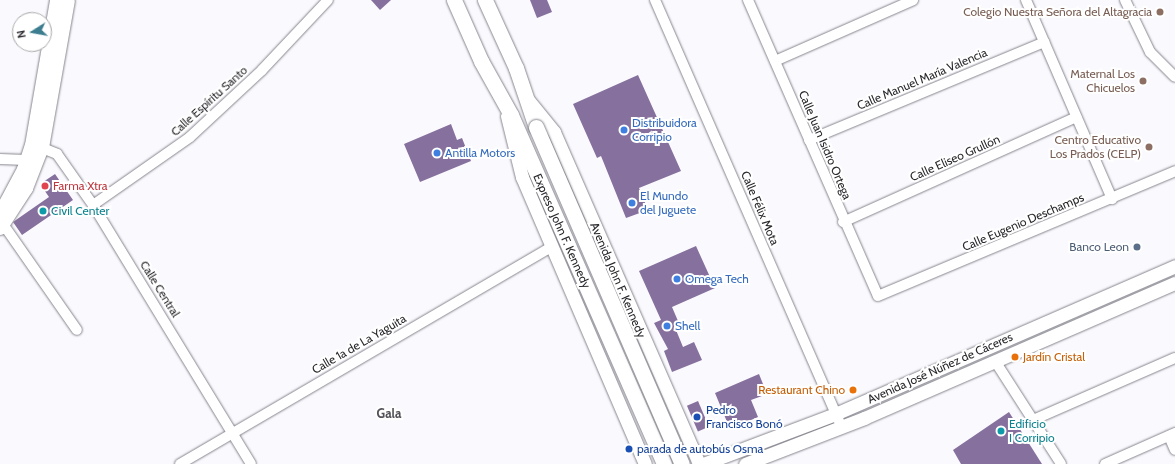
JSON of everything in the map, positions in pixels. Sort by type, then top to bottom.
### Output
[{"type":"highway","name":"Expreso John F. Kennedy","points":[[454,0],[481,61],[504,102],[519,135],[664,464]]},
{"type":"highway","name":"Expreso John F. Kennedy","points":[[485,0],[530,101],[536,127],[682,464]]},
{"type":"main road","points":[[1,221],[26,160],[36,146],[56,0]]},
{"type":"main road","points":[[1,221],[26,188],[68,0]]},
{"type":"main road","name":"Avenida John F. Kennedy","points":[[530,101],[554,132],[699,464]]},
{"type":"main road","points":[[504,102],[522,177],[645,464]]},
{"type":"main road","name":"Avenida José Núñez de Cáceres","points":[[703,464],[835,414],[1175,266]]},
{"type":"main road","name":"Avenida José Núñez de Cáceres","points":[[745,464],[841,426],[1175,283]]},
{"type":"main road","points":[[676,464],[684,457],[686,449],[681,424]]},
{"type":"main road","points":[[638,447],[653,464]]},
{"type":"street","name":"Calle Espíritu Santo","points":[[93,204],[190,137],[262,70],[328,0]]},
{"type":"street","name":"Calle Félix Mota","points":[[655,0],[841,426]]},
{"type":"street","name":"Calle Juan Isidro Ortega","points":[[748,0],[875,295],[881,296]]},
{"type":"street","points":[[775,61],[913,0]]},
{"type":"street","points":[[1026,0],[1112,199]]},
{"type":"street","points":[[1125,0],[1150,52],[1175,77]]},
{"type":"street","name":"Calle Manuel María Valencia","points":[[809,140],[1044,42]]},
{"type":"street","name":"Calle Eliseo Grullón","points":[[843,222],[1077,117]]},
{"type":"street","name":"Calle Central","points":[[36,146],[57,154],[93,204],[252,464]]},
{"type":"street","points":[[0,160],[26,160]]},
{"type":"street","name":"Calle Eugenio Deschamps","points":[[881,296],[1175,171]]},
{"type":"street","points":[[1,221],[77,330]]},
{"type":"street","name":"Calle 1a de La Yaguita","points":[[180,464],[552,247]]},
{"type":"street","points":[[1033,420],[1175,358]]},
{"type":"street","points":[[995,361],[1061,464]]},
{"type":"street","points":[[1105,464],[1172,435],[1175,450]]},
{"type":"building","points":[[371,0],[391,0],[380,10]]},
{"type":"building","points":[[530,0],[547,0],[552,12],[537,18]]},
{"type":"building","name":"Distribuidora Corripio","points":[[638,75],[681,171],[639,188],[648,210],[626,218],[601,156],[597,158],[573,104]]},
{"type":"building","name":"Antilla Motors","points":[[451,124],[457,140],[462,138],[471,161],[420,182],[404,144]]},
{"type":"building","name":"Civil Center","points":[[55,174],[73,200],[22,235],[13,222],[49,197],[40,184]]},
{"type":"building","name":"Omega Tech","points":[[696,246],[715,288],[672,307],[681,328],[676,330],[683,347],[694,342],[702,360],[672,372],[664,351],[668,349],[654,323],[661,320],[639,271]]},
{"type":"building","points":[[759,374],[767,394],[751,400],[758,417],[730,429],[715,393]]},
{"type":"building","name":"Pedro Francisco Bonó","points":[[698,401],[709,427],[698,431],[687,406]]},
{"type":"building","name":"Edificio I Corripio","points":[[1009,412],[1042,464],[961,464],[953,450]]},
{"type":"place","name":"Colegio Nuestra Señora del Altagracia","points":[[1160,12]]},
{"type":"place","name":"Maternal Los Chicuelos","points":[[1143,81]]},
{"type":"place","name":"Distribuidora Corripio","points":[[624,130]]},
{"type":"place","name":"Centro Educativo Los Prados (CELP)","points":[[1149,147]]},
{"type":"place","name":"Antilla Motors","points":[[437,153]]},
{"type":"place","name":"Farma Xtra","points":[[45,186]]},
{"type":"place","name":"El Mundo del Juguete","points":[[632,203]]},
{"type":"place","name":"Civil Center","points":[[43,211]]},
{"type":"place","name":"Banco Leon","points":[[1137,247]]},
{"type":"place","name":"Omega Tech","points":[[677,279]]},
{"type":"place","name":"Shell","points":[[667,326]]},
{"type":"place","name":"Jardín Cristal","points":[[1015,357]]},
{"type":"place","name":"Restaurant Chino","points":[[853,390]]},
{"type":"place","name":"Pedro Francisco Bonó","points":[[697,417]]},
{"type":"place","name":"Edificio I Corripio","points":[[1001,431]]},
{"type":"place","name":"parada de autobús Osma","points":[[629,449]]},
{"type":"district","name":"Gala","points":[[389,413]]}]
